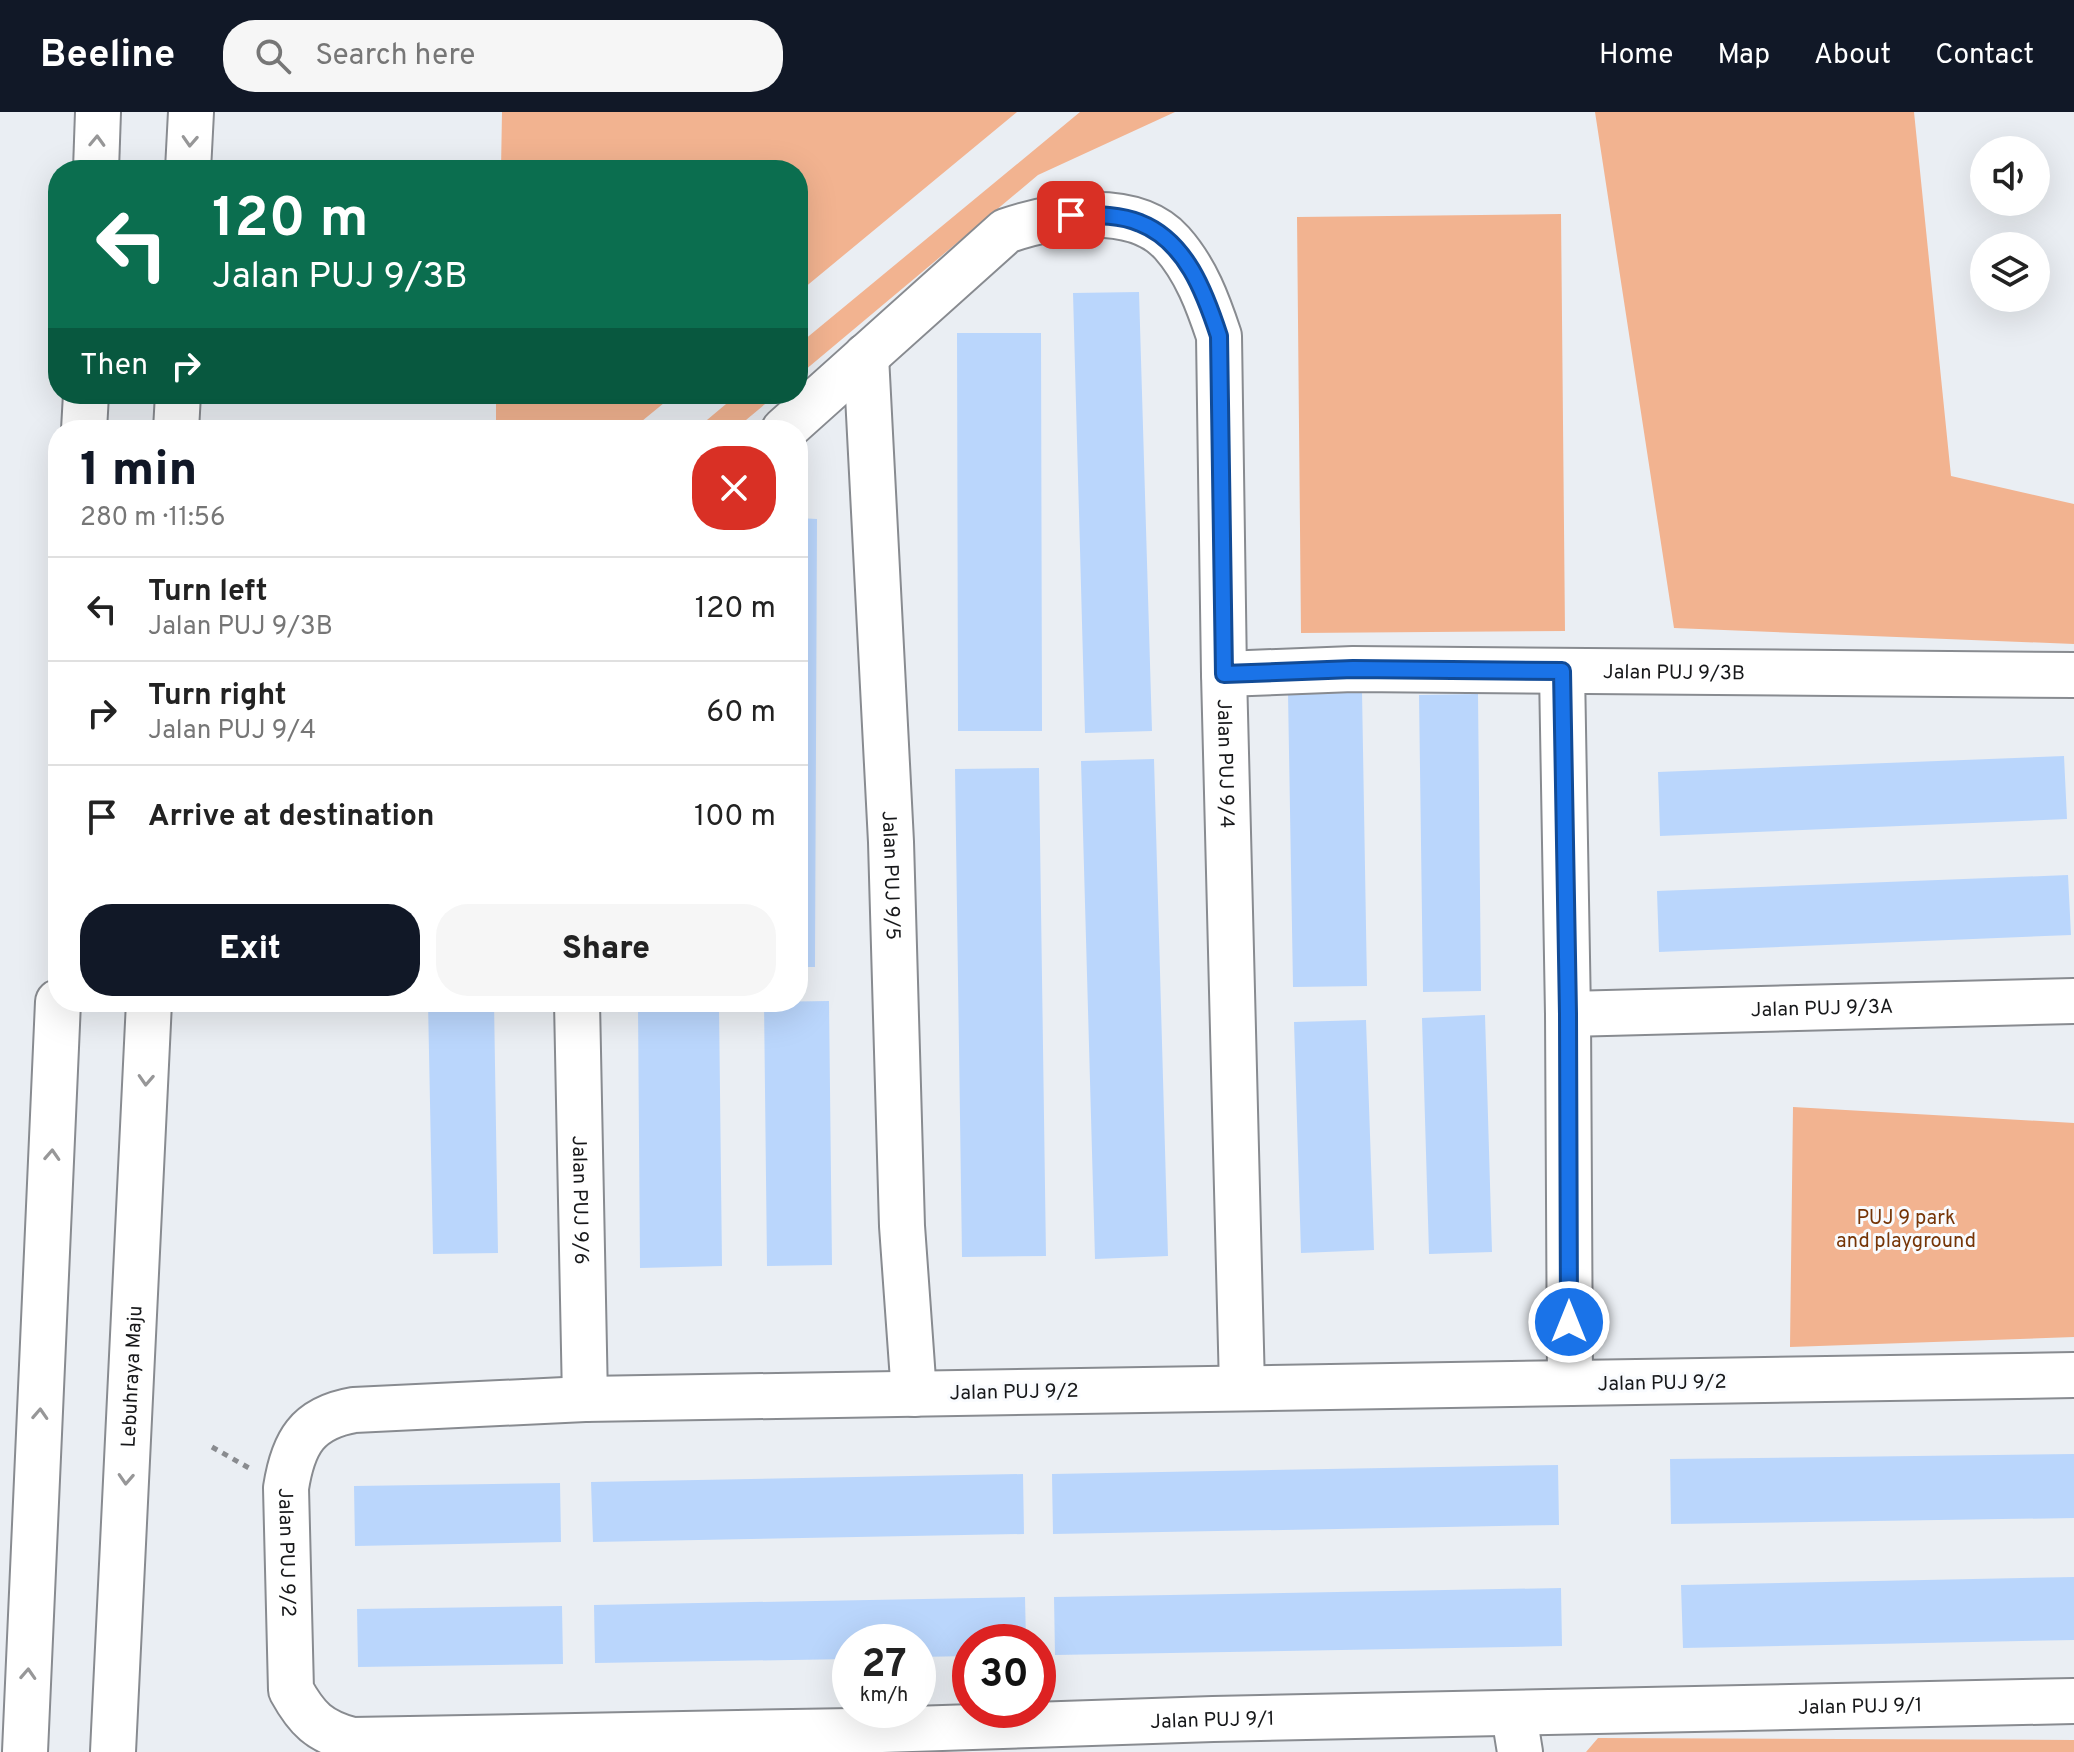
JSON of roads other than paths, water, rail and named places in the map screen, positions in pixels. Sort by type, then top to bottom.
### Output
[{"type":"main road","points":[[96,160],[98,112]]},
{"type":"main road","points":[[189,160],[191,112]]},
{"type":"main road","name":"Jalan PUJ 9/4","points":[[795,420],[1006,231],[1056,217],[1105,216],[1139,222],[1170,240],[1205,292],[1219,336],[1242,1387]]},
{"type":"main road","name":"Jalan PUJ 9/5","points":[[866,356],[891,842],[902,1226],[914,1394]]},
{"type":"main road","name":"Jalan PUJ 9/3B","points":[[1224,674],[1353,669],[2074,675]]},
{"type":"main road","points":[[1562,671],[1570,1383]]},
{"type":"main road","name":"Jalan PUJ 9/3A","points":[[1568,1014],[2074,1001]]},
{"type":"main road","points":[[25,1752],[58,1012]]},
{"type":"main road","name":"Lebuhraya Maju","points":[[113,1752],[149,1012]]},
{"type":"main road","name":"Jalan PUJ 9/6","points":[[577,1012],[585,1399]]},
{"type":"main road","name":"Jalan PUJ 9/2","points":[[352,1740],[332,1735],[316,1724],[303,1711],[291,1690],[286,1488],[290,1458],[299,1442],[331,1414],[354,1410],[585,1399],[2074,1375]]},
{"type":"main road","name":"Jalan PUJ 9/1","points":[[352,1740],[905,1741],[1228,1719],[1517,1733],[2074,1701]]},
{"type":"park label","name":"PUJ 9 park and playground","points":[[1906,1228]]}]
